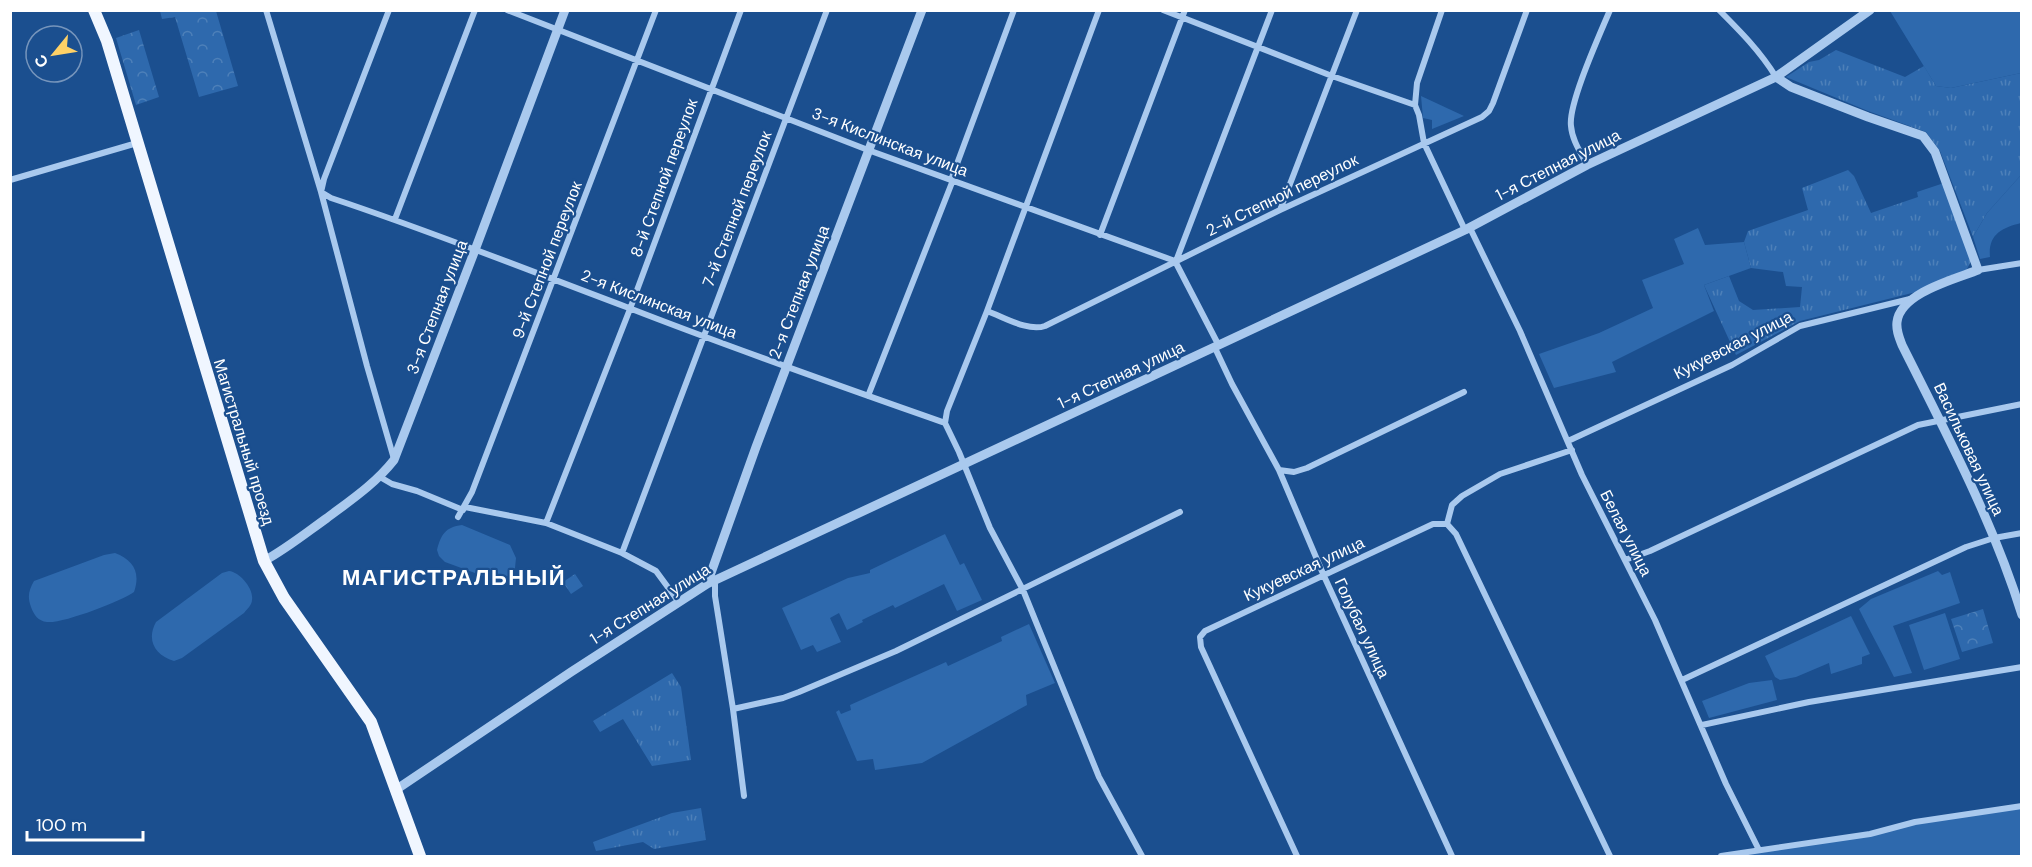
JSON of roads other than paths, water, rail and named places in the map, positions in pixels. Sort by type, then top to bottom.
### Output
[{"type":"main road","name":"Магистральный проезд","points":[[94,10],[107,41],[264,561],[284,598],[371,722],[420,856]]},
{"type":"street","points":[[266,10],[321,192],[394,460]]},
{"type":"street","points":[[321,192],[389,10]]},
{"type":"street","points":[[395,219],[475,10]]},
{"type":"street","name":"3-я Кислинская улица","points":[[507,10],[868,150],[1100,236],[1175,261]]},
{"type":"street","name":"3-я Степная улица","points":[[264,561],[300,538],[380,477],[394,460],[565,10]]},
{"type":"street","name":"9-й Степной переулок","points":[[458,517],[464,508],[554,278],[656,10]]},
{"type":"street","name":"8-й Степной переулок","points":[[546,523],[630,309],[741,10]]},
{"type":"street","name":"7-й Степной переулок","points":[[622,553],[827,10]]},
{"type":"street","name":"2-я Степная улица","points":[[711,582],[725,528],[922,10]]},
{"type":"street","points":[[868,396],[952,180],[1014,10]]},
{"type":"street","points":[[1099,10],[987,311],[947,411],[945,423],[990,528],[1023,590],[1099,777],[1142,856]]},
{"type":"street","points":[[1163,10],[1184,14],[1332,76],[1415,105],[1417,83],[1443,10]]},
{"type":"street","points":[[1217,347],[1175,261],[1272,10]]},
{"type":"street","points":[[1280,210],[1357,10]]},
{"type":"street","name":"2-й Степной переулок","points":[[987,311],[1038,328],[1280,210],[1482,117],[1489,111],[1527,10]]},
{"type":"street","points":[[1587,165],[1570,124],[1576,97],[1610,10]]},
{"type":"street","points":[[1719,10],[1764,57],[1776,76],[1791,87],[1923,136],[1935,152],[1978,270]]},
{"type":"street","name":"1-я Степная улица","points":[[396,789],[678,601],[711,582],[1468,229],[1587,165],[1776,76],[1870,10]]},
{"type":"street","points":[[1100,236],[1184,14]]},
{"type":"street","name":"Белая улица","points":[[1415,105],[1424,143],[1520,331],[1594,500],[1655,620],[1726,784],[1759,850]]},
{"type":"street","points":[[10,180],[137,142]]},
{"type":"street","name":"2-я Кислинская улица","points":[[321,192],[331,198],[395,219],[554,278],[786,367],[945,423]]},
{"type":"street","name":"Кукуевская улица","points":[[1568,441],[1732,365],[1800,327],[1911,299],[1978,270],[2022,263]]},
{"type":"street","name":"Васильковая улица","points":[[1911,299],[1901,310],[1897,320],[1902,345],[1994,538],[2010,576],[2022,615]]},
{"type":"street","name":"Голубая улица","points":[[1217,347],[1232,384],[1279,470],[1324,576],[1452,856]]},
{"type":"street","points":[[1279,470],[1294,472],[1307,468],[1464,392]]},
{"type":"street","points":[[1625,560],[1918,425],[2022,404]]},
{"type":"street","points":[[1572,450],[1539,463],[1500,474],[1462,496],[1452,505],[1447,524],[1456,534],[1610,856]]},
{"type":"street","points":[[380,477],[392,484],[464,508],[546,523],[622,553],[656,571],[678,601]]},
{"type":"street","points":[[733,709],[800,692],[896,651],[1180,512]]},
{"type":"street","name":"Кукуевская улица","points":[[1297,856],[1201,647],[1200,637],[1205,631],[1433,524],[1447,524]]},
{"type":"street","points":[[1682,680],[1966,547],[1994,538],[2022,533]]},
{"type":"street","points":[[711,582],[716,596],[744,796]]},
{"type":"street","points":[[1702,725],[1809,702],[2022,667]]},
{"type":"street","points":[[1721,856],[1870,834],[1915,822],[2022,806]]},
{"type":"district","name":"МАГИСТРАЛЬНЫЙ","points":[[454,577]]}]
